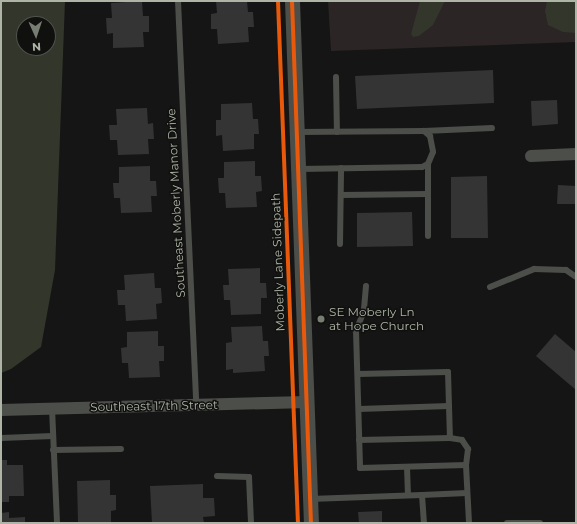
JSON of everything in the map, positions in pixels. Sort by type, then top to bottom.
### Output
[{"type":"street","points":[[292,1],[300,169],[311,523]]},
{"type":"street","points":[[532,156],[576,154]]},
{"type":"street","name":"Southeast 17th Street","points":[[1,410],[307,402]]},
{"type":"lane","name":"Southeast Moberly Manor Drive","points":[[178,1],[196,405]]},
{"type":"lane","points":[[336,77],[337,132]]},
{"type":"lane","points":[[298,132],[424,131],[492,128]]},
{"type":"lane","points":[[300,169],[422,167],[428,164],[432,158],[433,144],[424,131]]},
{"type":"lane","points":[[428,164],[428,236]]},
{"type":"lane","points":[[340,244],[341,168]]},
{"type":"lane","points":[[340,195],[428,194]]},
{"type":"lane","points":[[490,287],[534,269],[566,270],[576,277]]},
{"type":"lane","points":[[366,286],[364,311],[356,331],[360,468],[466,465]]},
{"type":"lane","points":[[358,374],[448,372],[450,438]]},
{"type":"lane","points":[[358,409],[449,406]]},
{"type":"lane","points":[[52,408],[57,523]]},
{"type":"lane","points":[[1,438],[53,436]]},
{"type":"lane","points":[[359,440],[450,438],[462,440],[468,448],[466,465],[468,523]]},
{"type":"lane","points":[[54,450],[121,449]]},
{"type":"lane","points":[[407,467],[408,495]]},
{"type":"lane","points":[[217,476],[249,477],[251,523]]},
{"type":"lane","points":[[310,499],[467,493]]},
{"type":"lane","points":[[422,495],[424,523]]},
{"type":"lane","points":[[508,523],[540,523]]},
{"type":"shaded area","points":[[1,1],[65,1],[55,270],[41,347],[11,369],[1,373]]},
{"type":"shaded area","points":[[328,1],[576,1],[576,42],[331,51]]},
{"type":"shaded area","points":[[420,1],[445,1],[433,25],[419,36],[413,37],[411,34]]},
{"type":"shaded area","points":[[547,1],[576,1],[576,33],[563,32],[548,25],[545,11]]},
{"type":"building","points":[[142,1],[143,16],[149,16],[149,32],[143,32],[144,47],[113,48],[113,33],[107,34],[106,18],[112,18],[111,3]]},
{"type":"building","points":[[216,1],[247,1],[248,12],[253,12],[254,27],[248,27],[249,42],[218,44],[217,29],[211,29],[211,14],[217,13]]},
{"type":"building","points":[[493,70],[494,103],[357,109],[355,76]]},
{"type":"building","points":[[557,100],[558,124],[532,126],[531,101]]},
{"type":"building","points":[[252,103],[253,119],[258,119],[259,134],[254,134],[254,149],[223,151],[222,135],[216,136],[216,120],[221,120],[221,104]]},
{"type":"building","points":[[147,108],[148,124],[153,123],[154,139],[148,139],[149,154],[118,155],[117,140],[110,140],[109,125],[117,125],[116,109]]},
{"type":"building","points":[[255,161],[255,176],[261,176],[262,191],[256,192],[257,207],[226,208],[225,193],[219,193],[218,178],[224,178],[224,162]]},
{"type":"building","points":[[150,166],[150,181],[156,181],[157,196],[151,196],[152,212],[121,213],[120,198],[114,198],[113,183],[119,183],[119,167]]},
{"type":"building","points":[[487,176],[488,238],[451,238],[451,177]]},
{"type":"building","points":[[558,185],[576,186],[576,204],[557,204]]},
{"type":"building","points":[[412,212],[413,246],[357,247],[357,213]]},
{"type":"building","points":[[260,268],[260,283],[266,283],[267,298],[261,298],[261,314],[231,315],[230,300],[224,300],[223,285],[229,285],[228,269]]},
{"type":"building","points":[[154,273],[155,288],[161,288],[162,303],[156,304],[157,319],[126,321],[125,305],[118,305],[117,290],[125,290],[124,275]]},
{"type":"building","points":[[262,326],[263,341],[268,341],[269,356],[264,356],[265,371],[233,373],[233,369],[226,370],[226,343],[232,342],[231,327]]},
{"type":"building","points":[[158,331],[158,346],[164,346],[164,361],[159,361],[160,377],[129,378],[128,363],[122,363],[121,348],[127,347],[127,332]]},
{"type":"building","points":[[555,334],[576,352],[576,390],[536,356]]},
{"type":"building","points":[[1,460],[7,460],[7,465],[23,465],[24,496],[9,496],[9,502],[1,502]]},
{"type":"building","points":[[110,480],[110,495],[116,495],[116,510],[111,511],[111,523],[78,523],[77,481]]},
{"type":"building","points":[[203,484],[203,498],[214,498],[215,516],[203,517],[204,523],[152,523],[150,486]]},
{"type":"building","points":[[382,511],[382,523],[359,523],[358,512]]},
{"type":"building","points":[[9,512],[9,518],[25,517],[25,523],[1,523],[1,513]]},
{"type":"cycle path","name":"Moberly Lane Sidepath","points":[[278,1],[298,523]]},
{"type":"cycle path","points":[[292,1],[311,523]]},
{"type":"place","name":"SE Moberly Ln at Hope Church","points":[[321,319]]}]
